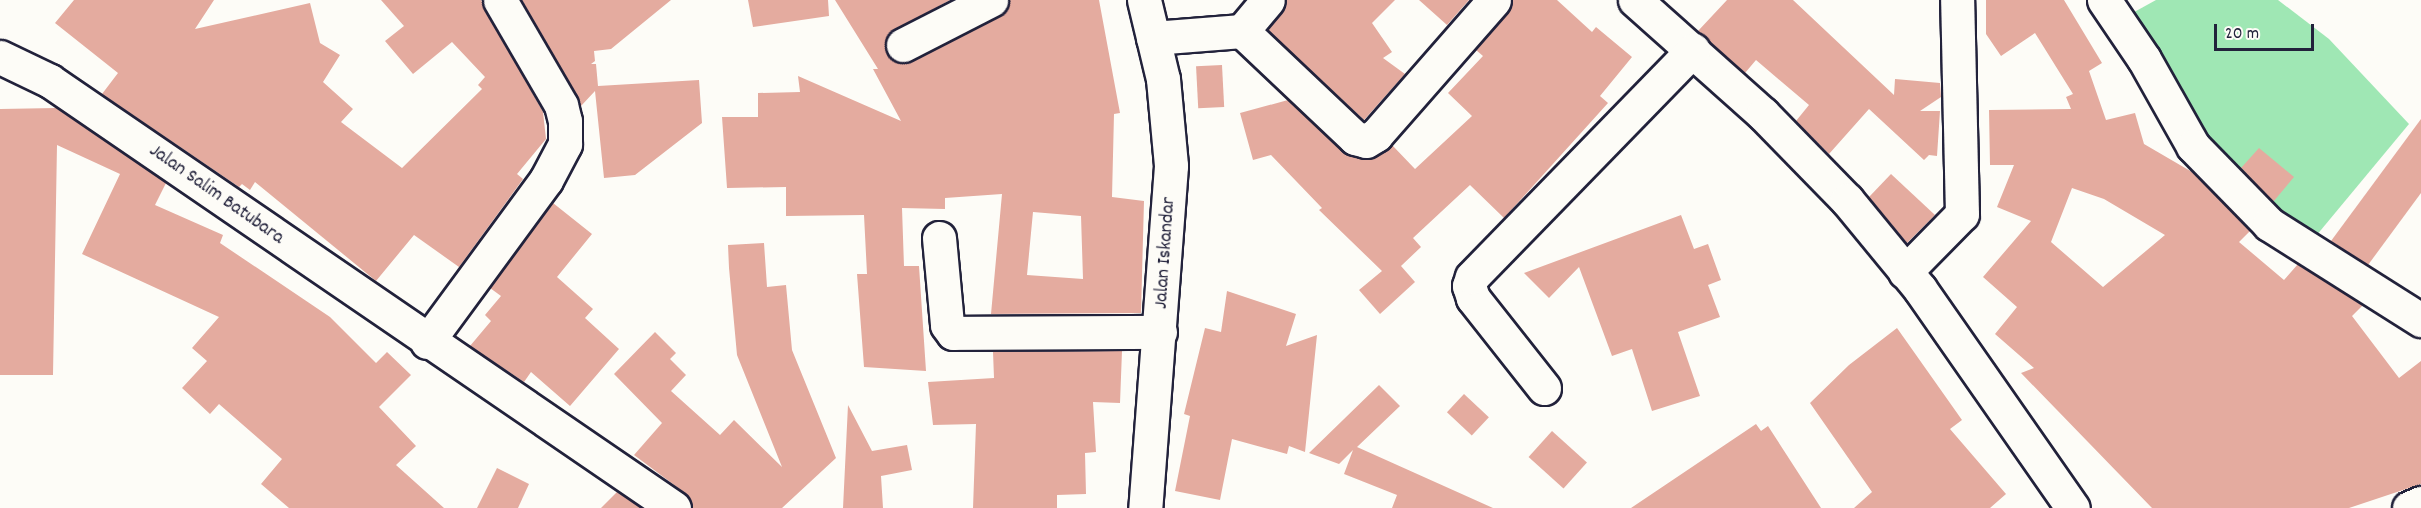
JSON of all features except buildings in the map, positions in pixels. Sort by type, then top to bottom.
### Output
[{"type":"street","points":[[427,342],[546,180],[565,144],[565,121],[561,105],[500,0]]},
{"type":"street","points":[[903,45],[991,0]]},
{"type":"street","name":"Jalan Iskandar","points":[[1144,0],[1163,79],[1171,166],[1145,508]]},
{"type":"street","points":[[1153,38],[1242,31],[1268,0]]},
{"type":"street","points":[[1242,31],[1355,138],[1365,141],[1376,135],[1494,0]]},
{"type":"street","points":[[1635,0],[1763,114],[1847,200],[1905,272],[2073,508]]},
{"type":"street","points":[[1905,272],[1962,214],[1957,0]]},
{"type":"street","points":[[2104,0],[2144,59],[2193,146],[2269,224],[2421,320]]},
{"type":"street","points":[[1544,388],[1473,298],[1470,281],[1478,268],[1693,50]]},
{"type":"street","name":"Jalan Salim Batubara","points":[[0,57],[50,81],[666,506]]},
{"type":"street","points":[[939,238],[946,325],[953,333],[1160,332]]},
{"type":"street","points":[[2409,508],[2421,503]]},
{"type":"green space","points":[[2156,0],[2278,0],[2329,39],[2409,124],[2306,248],[2269,224],[2118,21]]}]
